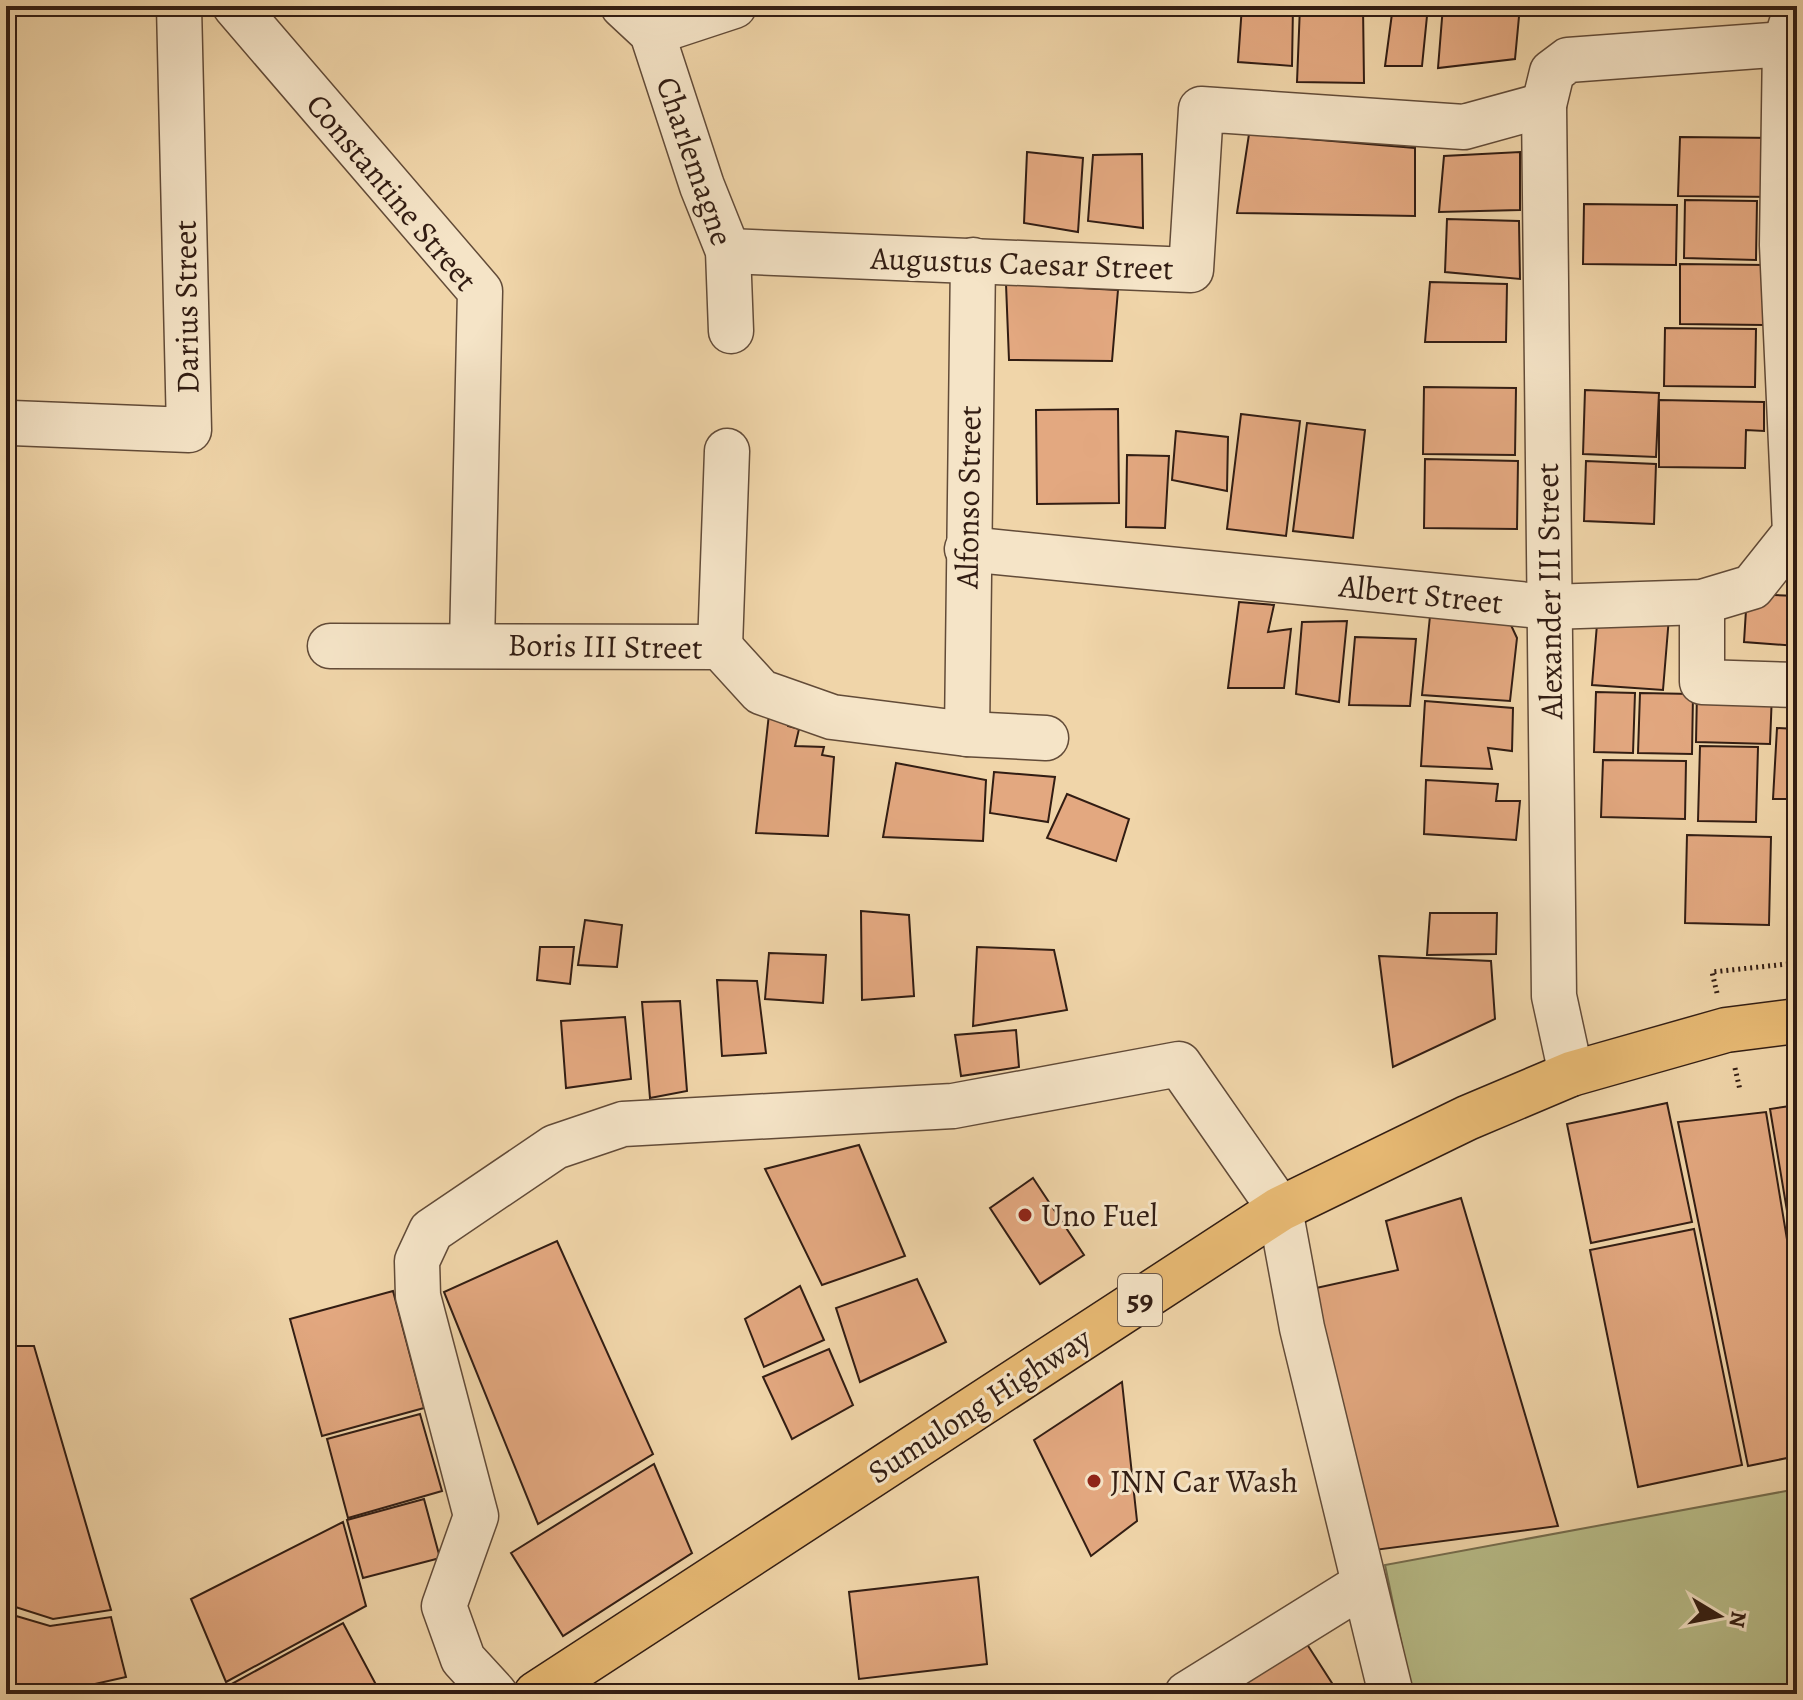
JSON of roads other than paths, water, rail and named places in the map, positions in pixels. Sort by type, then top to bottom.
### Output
[{"type":"main road","name":"Sumulong Highway","points":[[536,1694],[1280,1209],[1467,1118],[1571,1074],[1726,1030],[1797,1021]]},
{"type":"street","name":"Darius Street","points":[[12,423],[189,430],[179,6]]},
{"type":"street","name":"Constantine Street","points":[[235,6],[480,291],[472,644]]},
{"type":"street","points":[[637,20],[734,6]]},
{"type":"street","name":"Charlemagne","points":[[637,20],[728,251],[731,331]]},
{"type":"street","name":"Alexander III Street","points":[[1571,1074],[1554,996],[1544,105],[1552,72],[1568,60],[1791,25]]},
{"type":"street","name":"Albert Street","points":[[967,549],[1549,607],[1702,602],[1752,587],[1795,533],[1782,245],[1791,25]]},
{"type":"street","name":"Augustus Caesar Street","points":[[728,251],[1191,270],[1201,109],[1464,127],[1544,105]]},
{"type":"street","name":"Alfonso Street","points":[[967,734],[973,260]]},
{"type":"street","points":[[720,647],[727,451]]},
{"type":"street","points":[[1702,602],[1702,682],[1797,685]]},
{"type":"street","name":"Boris III Street","points":[[330,646],[720,647],[761,692],[832,717],[967,734],[1046,738]]},
{"type":"street","points":[[495,1694],[463,1659],[444,1606],[476,1516],[418,1296],[417,1261],[431,1231],[555,1147],[623,1124],[953,1106],[1179,1064],[1280,1209],[1302,1328],[1391,1694]]},
{"type":"street","points":[[1187,1694],[1364,1584]]},
{"type":"place","name":"Uno Fuel","points":[[1025,1215]]},
{"type":"place","name":"JNN Car Wash","points":[[1094,1481]]}]
